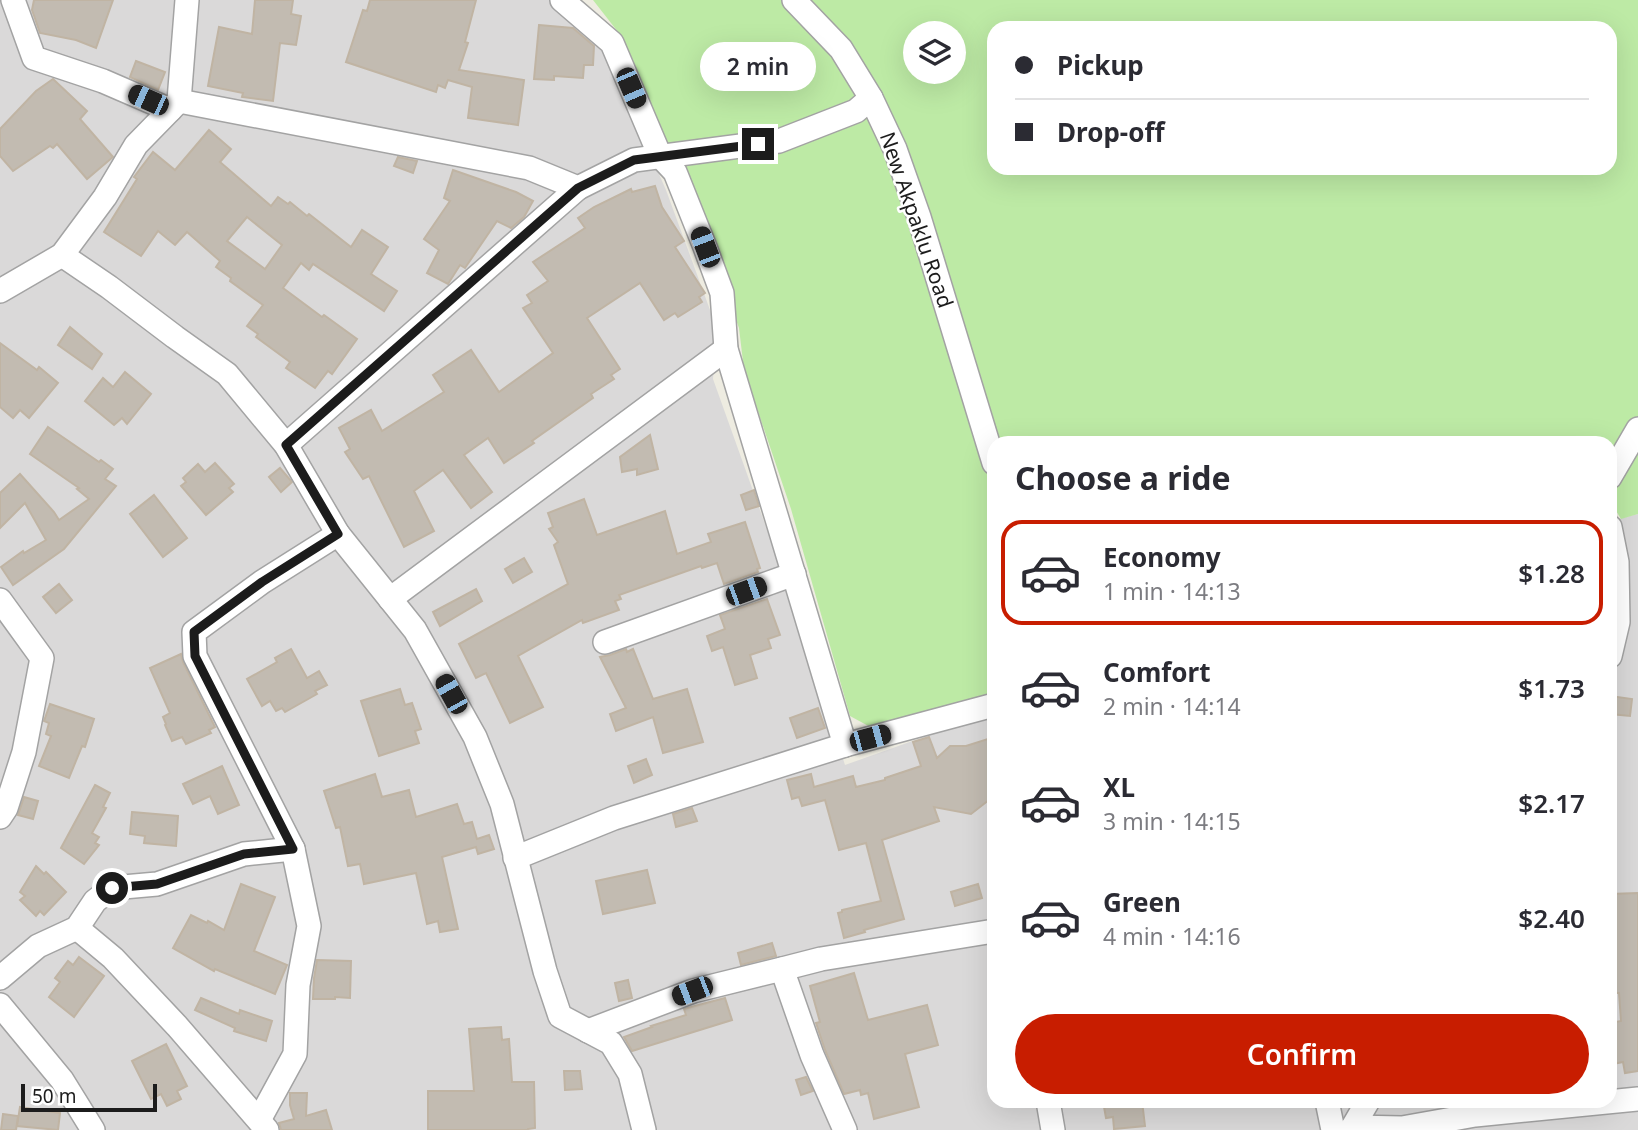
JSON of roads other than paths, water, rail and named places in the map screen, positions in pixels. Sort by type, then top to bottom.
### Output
[{"type":"street","points":[[13,0],[34,58],[175,105],[529,169],[578,188]]},
{"type":"street","points":[[0,291],[62,255],[105,197],[136,145],[175,105],[187,0]]},
{"type":"street","points":[[562,0],[612,43],[660,156],[676,172],[705,247],[722,293],[726,349],[845,745]]},
{"type":"street","name":"New Akpaklu Road","points":[[794,0],[841,49],[872,98],[895,149],[919,217],[987,440]]},
{"type":"street","points":[[286,445],[578,188],[634,160],[779,141],[856,111],[872,98]]},
{"type":"street","points":[[62,255],[227,374],[286,445],[338,534],[415,630],[475,737],[502,804],[545,971],[560,1016],[611,1043],[630,1074],[644,1130]]},
{"type":"street","points":[[390,599],[726,349]]},
{"type":"street","points":[[1617,465],[1638,429]]},
{"type":"street","points":[[77,928],[123,968],[263,1125],[295,1054],[298,985],[309,926],[293,849],[195,656],[194,632],[262,582],[338,534]]},
{"type":"street","points":[[1617,562],[1617,626]]},
{"type":"street","points":[[604,642],[793,574]]},
{"type":"street","points":[[0,600],[42,658],[24,752],[6,808],[0,817]]},
{"type":"street","points":[[515,858],[614,818],[845,745],[987,707]]},
{"type":"street","points":[[0,978],[38,946],[77,928],[95,901],[112,888],[157,884],[244,854],[293,849]]},
{"type":"street","points":[[588,1031],[692,991],[821,959],[987,932]]},
{"type":"street","points":[[782,969],[812,1055],[845,1130]]},
{"type":"street","points":[[0,1005],[62,1080],[93,1130]]},
{"type":"street","points":[[1617,1101],[1638,1099]]},
{"type":"street","points":[[1049,1108],[1053,1130]]},
{"type":"street","points":[[1332,1108],[1346,1129]]},
{"type":"street","points":[[1346,1129],[1362,1108]]},
{"type":"street","points":[[1346,1129],[1402,1128],[1475,1115],[1546,1108]]}]
